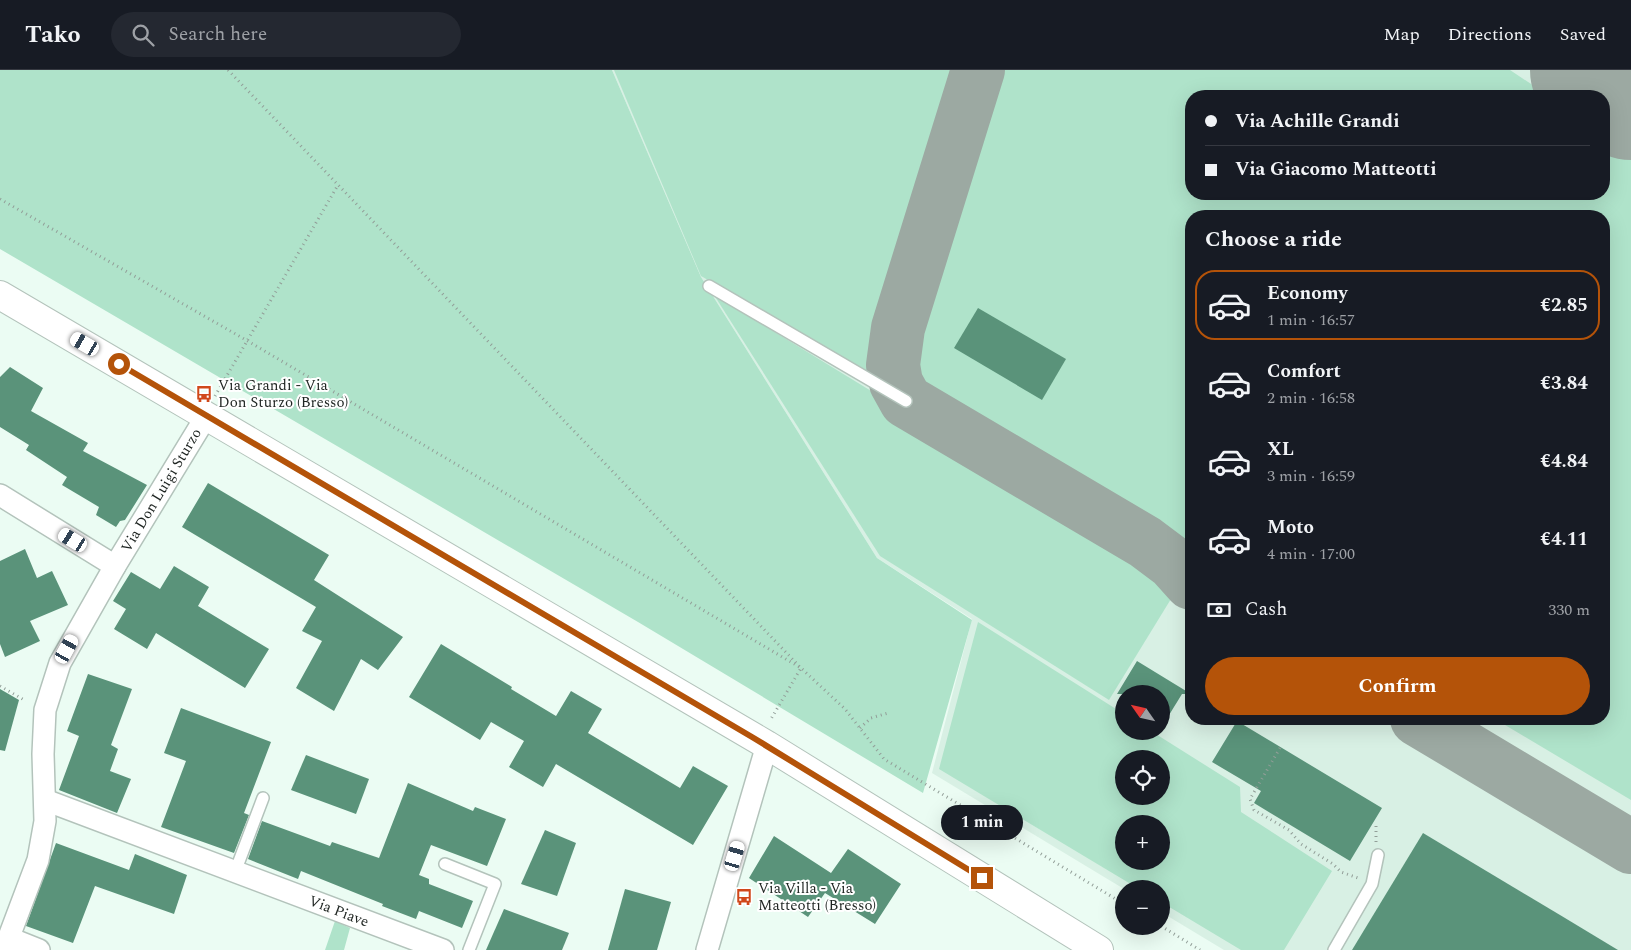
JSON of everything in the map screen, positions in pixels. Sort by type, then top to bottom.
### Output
[{"type":"street","points":[[0,295],[215,408],[1098,950]]},
{"type":"street","name":"Via Don Luigi Sturzo","points":[[6,944],[38,860],[45,820],[46,800],[43,754],[45,710],[60,663],[115,566],[215,408]]},
{"type":"street","name":"Via Don Luigi Sturzo","points":[[0,495],[115,566]]},
{"type":"street","points":[[707,950],[767,746]]},
{"type":"street","name":"Via Piave","points":[[46,800],[443,950]]},
{"type":"street","points":[[6,944],[40,950]]},
{"type":"lane","points":[[709,286],[906,400]]},
{"type":"lane","points":[[235,872],[263,798]]},
{"type":"lane","points":[[1334,950],[1372,884],[1378,855]]},
{"type":"lane","points":[[446,864],[494,884],[469,950]]},
{"type":"path","points":[[228,70],[801,668],[845,709],[884,759],[1115,899]]},
{"type":"path","points":[[215,408],[215,396],[338,185]]},
{"type":"path","points":[[0,198],[246,340],[801,668]]},
{"type":"path","points":[[764,715],[771,719],[801,668]]},
{"type":"path","points":[[0,686],[21,699],[45,710]]},
{"type":"path","points":[[860,728],[871,718],[888,713]]},
{"type":"path","points":[[1280,748],[1250,799],[1254,810],[1289,830],[1301,844],[1333,864],[1341,872],[1372,884]]},
{"type":"path","points":[[1170,932],[1200,950]]},
{"type":"shaded area","points":[[612,70],[1631,70],[1631,950],[1224,950],[1170,917],[1170,880],[1115,880],[1115,884],[932,773],[972,619],[877,558],[701,277]]},
{"type":"green space","points":[[0,70],[612,70],[701,277],[877,558],[972,620],[923,793],[638,622],[0,249]]},
{"type":"green space","points":[[614,70],[967,70],[887,327],[870,373],[701,276]]},
{"type":"green space","points":[[988,70],[1510,70],[1540,90],[1185,90],[1185,200],[1610,200],[1610,137],[1631,151],[1631,800],[1505,725],[1610,725],[1610,210],[1185,210],[1185,555],[912,393],[905,370],[923,277]]},
{"type":"green space","points":[[714,295],[1182,581],[1118,685],[1115,685],[1115,690],[1109,700],[880,556]]},
{"type":"green space","points":[[978,622],[1115,708],[1115,740],[1165,740],[1240,787],[1241,812],[1332,871],[1284,950],[1241,950],[1170,907],[1170,880],[1124,880],[939,769]]},
{"type":"green space","points":[[335,921],[350,928],[344,950],[325,950]]},
{"type":"building","points":[[978,308],[1066,359],[1042,400],[954,348]]},
{"type":"building","points":[[10,367],[43,388],[31,411],[88,443],[83,451],[147,485],[125,520],[120,521],[116,527],[96,515],[99,507],[62,485],[67,477],[26,450],[29,445],[0,427],[0,377]]},
{"type":"building","points":[[208,483],[329,555],[314,580],[403,637],[378,670],[361,659],[334,711],[296,688],[322,641],[302,631],[316,607],[182,527]]},
{"type":"building","points":[[25,549],[37,578],[52,571],[68,605],[30,621],[40,641],[5,657],[0,644],[0,561]]},
{"type":"building","points":[[174,566],[209,587],[198,606],[269,649],[245,688],[156,633],[147,649],[114,629],[126,609],[113,601],[131,572],[160,589]]},
{"type":"building","points":[[441,644],[556,716],[571,691],[602,709],[588,733],[680,788],[693,766],[728,786],[693,845],[556,764],[543,787],[509,767],[524,741],[491,722],[480,740],[409,697]]},
{"type":"building","points":[[1137,661],[1185,690],[1185,694],[1182,694],[1170,713],[1170,685],[1122,685]]},
{"type":"building","points":[[88,674],[132,689],[111,745],[118,749],[110,771],[131,779],[117,813],[59,790],[79,736],[67,731]]},
{"type":"building","points":[[0,689],[19,700],[5,751],[0,750]]},
{"type":"building","points":[[181,708],[271,742],[244,813],[249,815],[234,853],[161,827],[186,761],[164,753]]},
{"type":"building","points":[[1235,725],[1244,725],[1382,808],[1350,861],[1254,803],[1261,791],[1212,762]]},
{"type":"building","points":[[306,755],[369,779],[356,814],[291,790]]},
{"type":"building","points":[[408,783],[473,811],[475,807],[506,819],[487,866],[431,845],[419,875],[429,879],[429,884],[473,901],[462,928],[419,911],[416,919],[301,871],[298,879],[248,859],[262,821],[330,846],[332,842],[379,858]]},
{"type":"building","points":[[545,830],[576,843],[557,896],[521,884]]},
{"type":"building","points":[[1423,833],[1560,915],[1618,950],[1352,950]]},
{"type":"building","points":[[774,836],[831,873],[848,849],[901,884],[875,924],[825,893],[808,917],[749,878]]},
{"type":"building","points":[[56,843],[129,870],[135,854],[187,875],[174,914],[95,886],[73,943],[26,926]]},
{"type":"building","points":[[625,889],[671,902],[657,950],[608,950]]},
{"type":"building","points":[[504,909],[569,933],[562,950],[486,950]]},
{"type":"taxiway","points":[[978,70],[898,328],[893,365],[896,383],[906,401],[1145,542],[1173,563],[1185,576]]},
{"type":"taxiway","points":[[1427,725],[1631,847]]},
{"type":"runway","points":[[1598,70],[1631,92]]},
{"type":"place","name":"Via Grandi - Via Don Sturzo (Bresso)","points":[[204,394]]},
{"type":"place","name":"Via Villa - Via Matteotti (Bresso)","points":[[744,897]]},
{"type":"route","points":[[119,364],[752,737],[982,878]]}]
